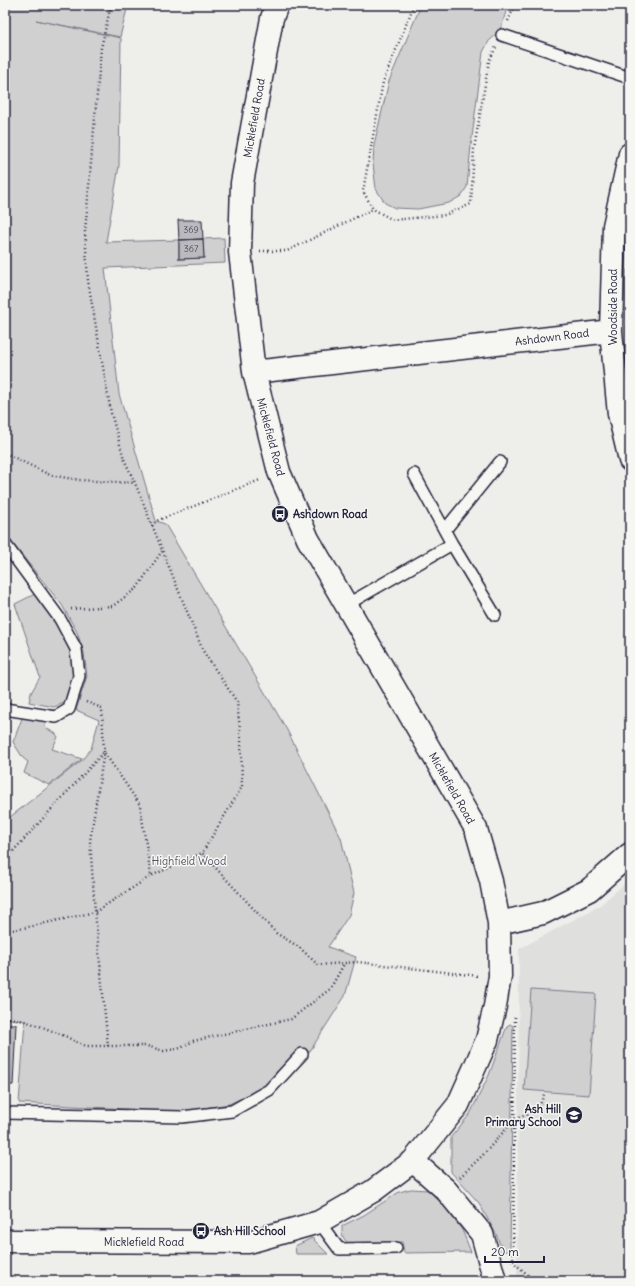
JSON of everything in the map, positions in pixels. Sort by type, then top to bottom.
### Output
[{"type":"street","name":"Micklefield Road","points":[[5,1241],[249,1242],[319,1222],[374,1192],[413,1161],[458,1104],[487,1040],[496,1006],[500,976],[499,923],[491,881],[476,829],[308,539],[279,472],[254,372],[240,252],[242,183],[272,18],[277,5]]},
{"type":"street","name":"Woodside Road","points":[[630,154],[614,226],[612,331],[619,414],[630,460]]},
{"type":"street","name":"Ashdown Road","points":[[254,372],[612,331]]},
{"type":"street","points":[[499,923],[543,913],[589,890],[630,854]]},
{"type":"street","points":[[413,1161],[446,1190],[482,1234],[495,1281]]},
{"type":"lane","points":[[502,35],[630,78]]},
{"type":"lane","points":[[445,530],[500,462]]},
{"type":"lane","points":[[414,474],[452,544],[495,615]]},
{"type":"lane","points":[[5,544],[60,619],[76,649],[79,676],[69,709],[56,717],[5,709]]},
{"type":"lane","points":[[346,605],[452,544]]},
{"type":"lane","points":[[5,1113],[182,1117],[232,1111],[269,1090],[302,1054]]},
{"type":"lane","points":[[319,1222],[339,1249],[396,1248]]},
{"type":"path","points":[[5,931],[95,912],[151,876],[202,853],[242,787],[241,739],[237,702],[203,651],[124,459],[111,413],[88,281],[85,232],[101,48],[111,5]]},
{"type":"path","points":[[414,5],[383,82],[363,191],[373,209],[393,220],[445,215],[471,204],[474,149],[489,61],[502,35]]},
{"type":"path","points":[[240,252],[287,251],[373,209]]},
{"type":"path","points":[[5,453],[50,475],[79,480],[135,483]]},
{"type":"path","points":[[152,526],[156,521],[279,472]]},
{"type":"path","points":[[70,609],[113,606],[137,588],[162,551]]},
{"type":"path","points":[[73,697],[102,708],[104,752],[90,841],[95,912],[108,1046]]},
{"type":"path","points":[[5,860],[104,752]]},
{"type":"path","points":[[104,752],[140,805],[151,876]]},
{"type":"path","points":[[202,853],[276,933],[299,947],[318,965],[358,962],[480,976]]},
{"type":"path","points":[[5,1018],[16,1018],[61,1034],[86,1046],[147,1046],[164,1051],[181,1048],[193,1041],[291,1019],[330,989],[344,964]]},
{"type":"path","points":[[515,1011],[513,1262],[535,1281]]},
{"type":"path","points":[[446,1190],[482,1156],[514,1120],[538,1110],[545,1092]]},
{"type":"shaded area","name":"Ash Hill Primary School","points":[[630,879],[630,1281],[517,1281],[519,949],[599,906]]},
{"type":"green space","name":"Highfield Wood","points":[[5,5],[128,5],[120,37],[36,20],[121,38],[119,166],[106,242],[179,240],[179,259],[204,258],[203,239],[224,238],[225,263],[105,268],[119,394],[156,521],[165,524],[287,730],[341,838],[354,893],[349,915],[328,947],[356,957],[345,996],[310,1051],[265,1088],[229,1104],[181,1112],[19,1103],[25,1021],[5,1018],[5,821],[81,761],[91,749],[99,720],[76,710],[87,676],[84,653],[77,632],[62,605],[5,534]]},
{"type":"green space","points":[[421,5],[508,5],[502,25],[497,34],[489,41],[483,52],[467,187],[461,196],[449,203],[418,209],[395,208],[385,203],[376,189],[373,164],[374,145],[389,81]]},
{"type":"green space","points":[[629,269],[630,358],[627,331],[627,270]]},
{"type":"green space","points":[[41,591],[71,648],[75,669],[68,697],[64,703],[54,707],[29,702],[31,693],[40,677],[15,604]]},
{"type":"green space","points":[[23,716],[46,719],[45,728],[55,733],[58,737],[52,749],[82,759],[49,785],[24,773],[28,762],[23,758],[13,742]]},
{"type":"green space","points":[[531,990],[596,994],[589,1095],[524,1090]]},
{"type":"green space","points":[[510,1024],[513,1026],[510,1250],[503,1252],[496,1234],[479,1203],[451,1172],[451,1137],[470,1114],[489,1075],[507,1026]]},
{"type":"green space","points":[[411,1189],[428,1190],[444,1206],[462,1230],[471,1252],[404,1253],[402,1242],[348,1243],[343,1238],[342,1226],[364,1215],[399,1192]]},
{"type":"green space","points":[[312,1238],[328,1254],[296,1254],[295,1246]]},
{"type":"building","points":[[178,220],[202,220],[203,239],[179,240]]},
{"type":"building","points":[[203,239],[204,258],[179,259],[179,240]]},
{"type":"building","points":[[5,1024],[16,1024],[13,1085],[5,1085]]},
{"type":"place","name":"Ashdown Road","points":[[280,514]]},
{"type":"place","name":"Ash Hill Primary School","points":[[574,1115]]},
{"type":"place","name":"Ash Hill School","points":[[201,1231]]}]
